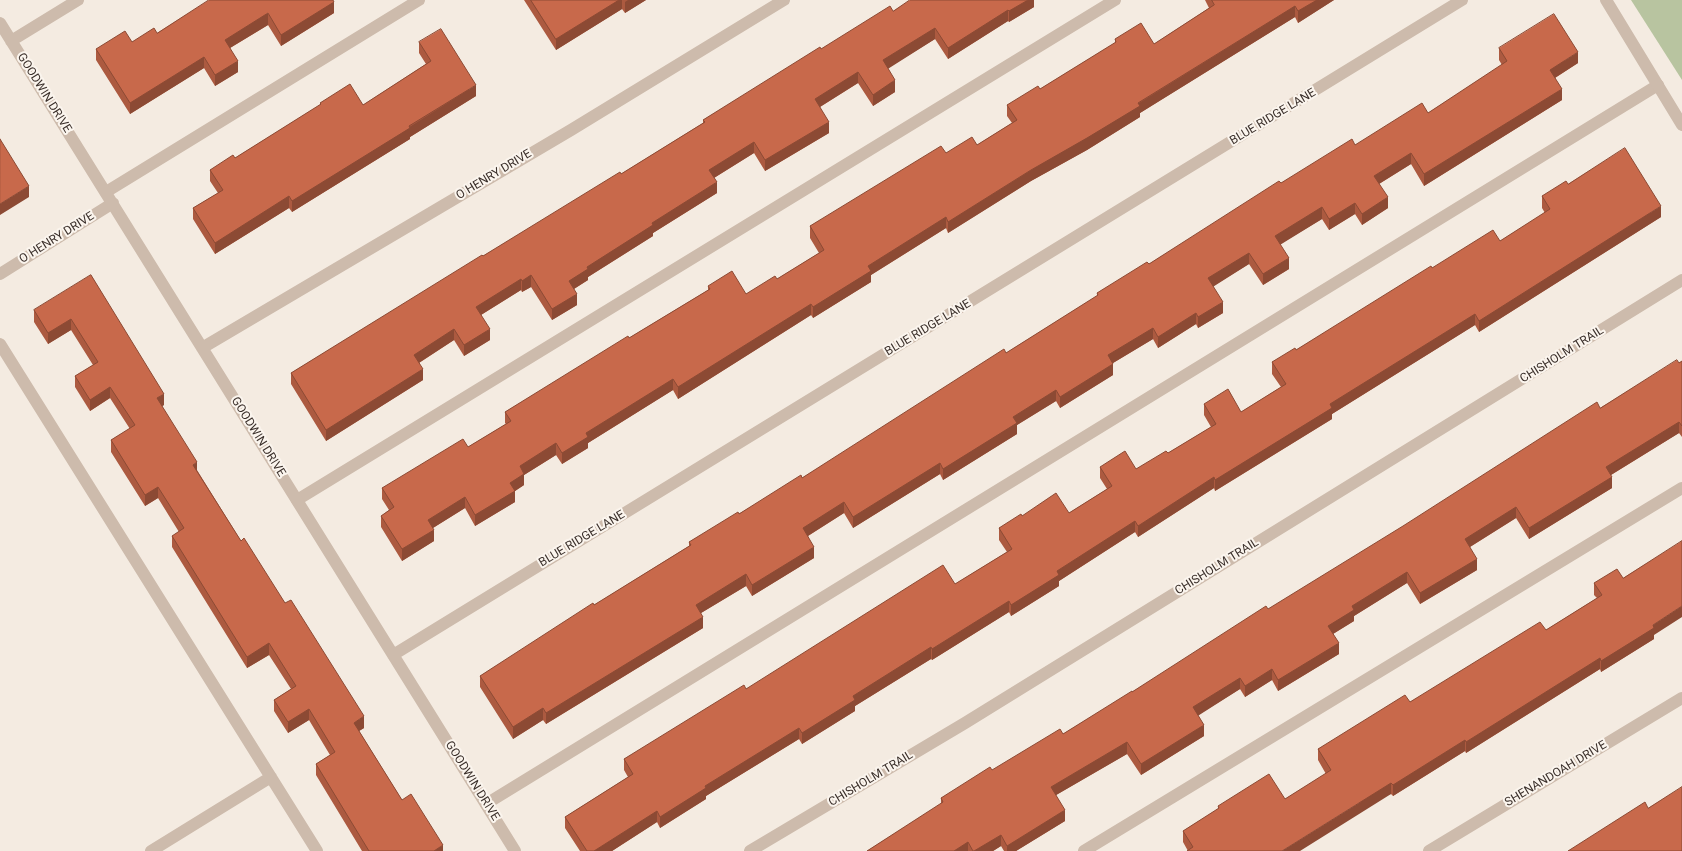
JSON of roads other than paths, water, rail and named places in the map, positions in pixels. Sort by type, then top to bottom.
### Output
[{"type":"street","points":[[11,41],[78,0]]},
{"type":"street","points":[[106,192],[419,0]]},
{"type":"street","name":"O HENRY DRIVE","points":[[202,348],[562,135],[784,0]]},
{"type":"street","points":[[297,500],[1114,0]]},
{"type":"street","name":"BLUE RIDGE LANE","points":[[393,655],[1462,0]]},
{"type":"street","points":[[1606,0],[1682,125]]},
{"type":"street","name":"GOODWIN DRIVE","points":[[0,23],[515,851]]},
{"type":"street","points":[[486,804],[1658,84]]},
{"type":"street","name":"O HENRY DRIVE","points":[[0,274],[113,203]]},
{"type":"street","name":"CHISHOLM TRAIL","points":[[750,851],[974,718],[1682,280]]},
{"type":"street","points":[[0,344],[317,851]]},
{"type":"street","points":[[1084,851],[1682,488]]},
{"type":"street","name":"SHENANDOAH DRIVE","points":[[1429,851],[1682,698]]},
{"type":"street","points":[[151,851],[271,777]]}]
